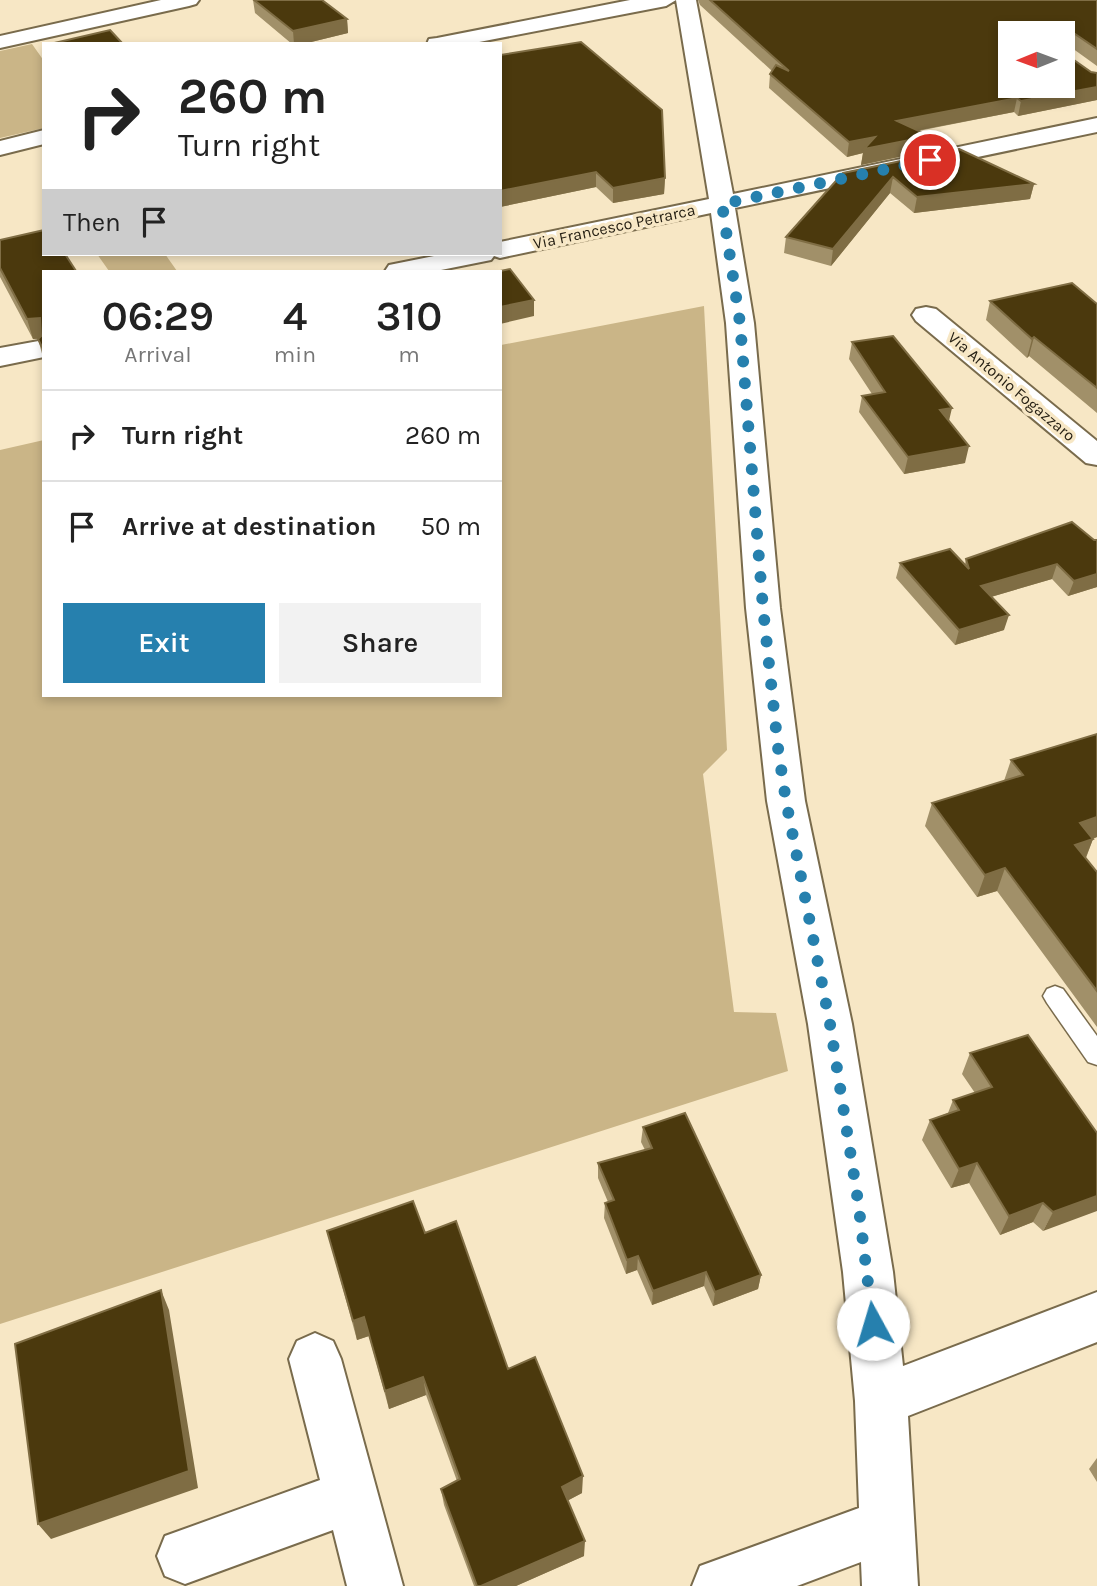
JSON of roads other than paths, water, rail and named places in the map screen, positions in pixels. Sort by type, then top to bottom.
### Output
[{"type":"street","points":[[0,42],[189,0]]},
{"type":"street","points":[[446,42],[566,16],[666,0]]},
{"type":"street","points":[[686,0],[740,323],[763,608],[780,761],[830,1024],[868,1272],[881,1401],[890,1586]]},
{"type":"street","name":"Via Francesco Petrarca","points":[[502,250],[1097,125]]},
{"type":"street","points":[[0,148],[42,137]]},
{"type":"street","points":[[403,270],[472,256]]},
{"type":"street","name":"Via Antonio Fogazzaro","points":[[926,315],[1097,456]]},
{"type":"street","points":[[0,357],[42,348]]},
{"type":"street","points":[[881,1401],[1097,1317]]},
{"type":"street","points":[[315,1359],[374,1586]]},
{"type":"street","points":[[185,1556],[351,1496]]},
{"type":"street","points":[[720,1586],[887,1525]]},
{"type":"lane","points":[[1055,996],[1097,1055]]}]
